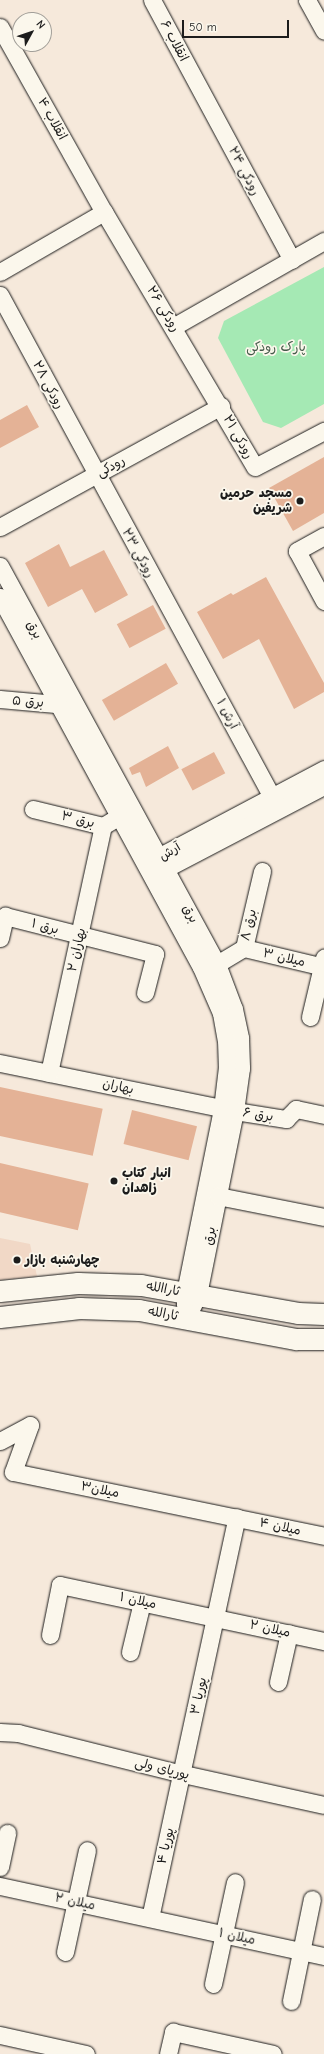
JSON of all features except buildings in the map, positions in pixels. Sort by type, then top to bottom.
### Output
[{"type":"main road","name":"ثاراالله","points":[[0,1290],[78,1283],[141,1285],[298,1313],[324,1314]]},
{"type":"main road","name":"ثارالله","points":[[0,1317],[79,1308],[139,1310],[296,1339],[324,1340]]},
{"type":"street","name":"انقلاب ۶","points":[[152,0],[197,83]]},
{"type":"street","points":[[307,0],[324,31]]},
{"type":"street","name":"انقلاب ۴","points":[[0,27],[104,212]]},
{"type":"street","name":"رودکی ۲۴","points":[[197,83],[292,260]]},
{"type":"street","points":[[0,272],[104,212]]},
{"type":"street","name":"رودکی ۲۶","points":[[104,212],[221,406]]},
{"type":"street","points":[[173,326],[324,242]]},
{"type":"street","name":"رودکی ۲۸","points":[[0,295],[96,475]]},
{"type":"street","name":"رودکی","points":[[0,527],[221,406]]},
{"type":"street","name":"رودکی ۲۱","points":[[221,406],[255,467],[324,431]]},
{"type":"street","name":"رودکی ۲۳","points":[[96,475],[181,630]]},
{"type":"street","points":[[324,536],[297,551],[324,601]]},
{"type":"street","name":"برق","points":[[0,566],[157,865],[217,964],[234,1010],[240,1038],[241,1068],[228,1110],[191,1294]]},
{"type":"street","name":"برق","points":[[0,597],[56,704],[120,816],[157,865],[221,1013],[226,1040],[228,1110],[218,1196],[191,1294]]},
{"type":"street","name":"آرش ۱","points":[[181,630],[272,797]]},
{"type":"street","name":"برق ۵","points":[[0,699],[56,704]]},
{"type":"street","name":"آرش","points":[[157,865],[272,797],[324,769]]},
{"type":"street","name":"آرش","points":[[157,865],[324,786]]},
{"type":"street","name":"برق ۳","points":[[33,809],[103,826],[120,816]]},
{"type":"street","name":"بهاران ۲","points":[[49,1073],[103,826]]},
{"type":"street","name":"برق ۸","points":[[217,964],[244,948],[262,871]]},
{"type":"street","name":"برق ۱","points":[[0,938],[4,916],[155,954],[144,993]]},
{"type":"street","name":"میلان ۳","points":[[244,948],[323,964]]},
{"type":"street","points":[[310,1017],[323,964]]},
{"type":"street","name":"بهاران","points":[[0,1063],[228,1110]]},
{"type":"street","name":"برق ۶","points":[[228,1110],[286,1119],[296,1109],[324,1114]]},
{"type":"street","points":[[218,1196],[324,1217]]},
{"type":"street","points":[[186,1319],[191,1294]]},
{"type":"street","name":"میلان۳","points":[[0,1441],[30,1425],[13,1472],[237,1517]]},
{"type":"street","name":"میلان ۴","points":[[237,1517],[324,1536]]},
{"type":"street","name":"پوریا ۳","points":[[182,1774],[237,1517]]},
{"type":"street","name":"میلان ۱","points":[[50,1635],[60,1585],[215,1618]]},
{"type":"street","points":[[130,1652],[142,1602]]},
{"type":"street","name":"میلان ۲","points":[[215,1618],[324,1641]]},
{"type":"street","points":[[278,1682],[289,1633]]},
{"type":"street","name":"پوریای ولی","points":[[0,1732],[18,1733],[182,1774],[324,1804]]},
{"type":"street","name":"پوریا ۴","points":[[150,1918],[182,1774]]},
{"type":"street","points":[[0,1867],[7,1833]]},
{"type":"street","points":[[65,1952],[87,1850]]},
{"type":"street","points":[[213,1984],[235,1882]]},
{"type":"street","name":"میلان ۲","points":[[0,1886],[150,1918]]},
{"type":"street","points":[[291,2001],[312,1899]]},
{"type":"street","name":"میلان ۱","points":[[150,1918],[324,1956]]},
{"type":"street","points":[[168,2054],[173,2032],[273,2054]]},
{"type":"street","points":[[0,2035],[34,2048],[86,2054]]},
{"type":"shaded area","name":"چهارشنبه بازار","points":[[0,1238],[30,1244],[37,1276],[0,1280]]},
{"type":"green space","name":"پارک رودکی","points":[[324,267],[324,404],[281,428],[263,422],[218,338],[224,321]]},
{"type":"place","name":"مسجد حرمین شریفین","points":[[300,501]]},
{"type":"place","name":"انبار کتاب زاهدان","points":[[114,1181]]},
{"type":"place","name":"چهارشنبه بازار","points":[[17,1260]]}]
